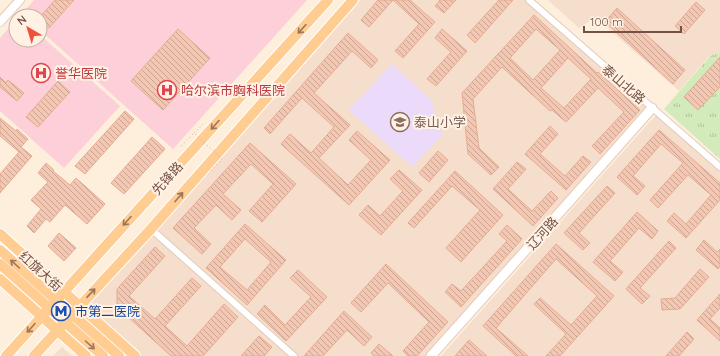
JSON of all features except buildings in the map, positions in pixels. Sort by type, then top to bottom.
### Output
[{"type":"main road","name":"先锋路","points":[[6,356],[328,0]]},
{"type":"main road","points":[[34,356],[151,229],[353,0]]},
{"type":"main road","name":"辽河路","points":[[431,356],[654,110]]},
{"type":"main road","name":"辽河路","points":[[437,356],[654,110]]},
{"type":"main road","name":"红旗大街","points":[[0,234],[135,356]]},
{"type":"main road","name":"红旗大街","points":[[0,250],[56,300],[68,318],[102,356]]},
{"type":"main road","name":"红旗大街","points":[[0,264],[49,308],[68,318],[119,356]]},
{"type":"main road","points":[[0,279],[86,356]]},
{"type":"street","points":[[0,22],[20,0]]},
{"type":"street","name":"泰山北路","points":[[529,0],[720,168]]},
{"type":"street","points":[[151,229],[294,356]]},
{"type":"path","points":[[181,146],[204,123]]},
{"type":"path","points":[[194,133],[222,159],[210,172]]},
{"type":"shaded area","name":"哈尔滨市胸科医院","points":[[34,0],[307,0],[173,149],[48,37],[48,8],[27,8]]},
{"type":"shaded area","points":[[360,0],[525,0],[648,108],[426,356],[139,356],[84,306]]},
{"type":"shaded area","points":[[548,0],[720,0],[720,53],[710,55],[679,91],[601,22],[602,20],[598,16],[579,28]]},
{"type":"shaded area","name":"誉华医院","points":[[8,29],[8,48],[48,48],[48,42],[120,106],[64,168],[0,111],[0,38]]},
{"type":"shaded area","name":"泰山小学","points":[[392,64],[431,100],[442,135],[412,167],[349,110]]},
{"type":"shaded area","points":[[656,115],[720,171],[720,356],[441,356]]},
{"type":"shaded area","points":[[62,347],[72,356],[53,356]]},
{"type":"green space","points":[[720,53],[720,159],[664,109],[711,55]]},
{"type":"place","name":"誉华医院","points":[[41,73]]},
{"type":"place","name":"哈尔滨市胸科医院","points":[[167,90]]},
{"type":"place","name":"泰山小学","points":[[400,122]]},
{"type":"place","name":"市第二医院","points":[[61,311]]}]
